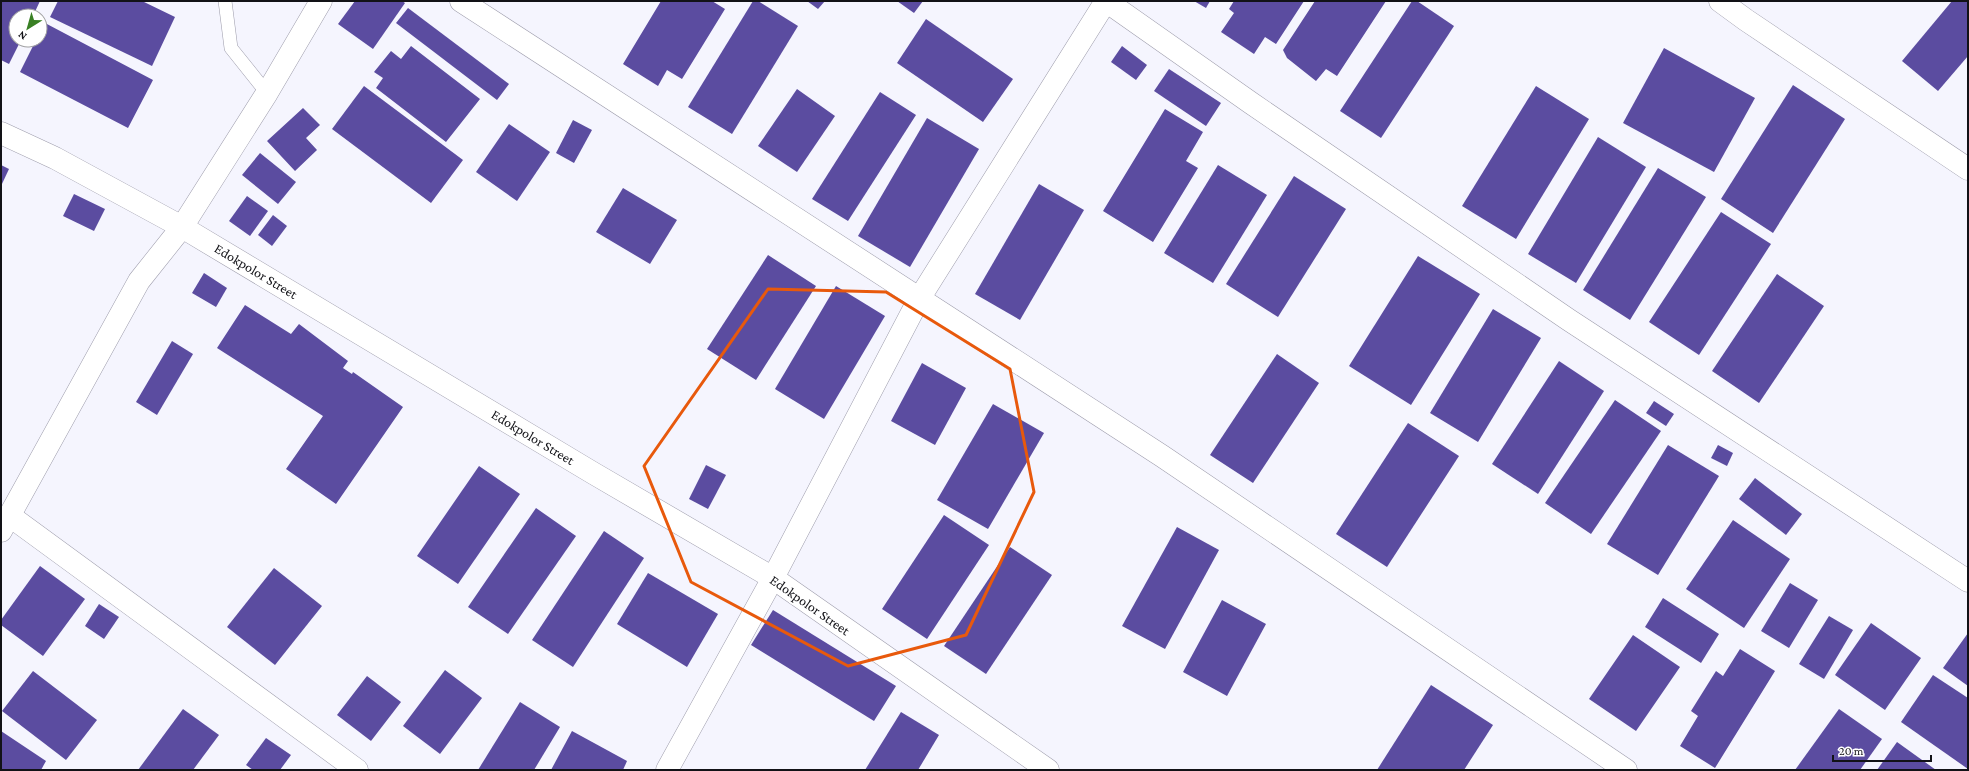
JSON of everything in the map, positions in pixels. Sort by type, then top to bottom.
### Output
[{"type":"street","points":[[321,1],[267,93],[182,227],[139,281],[5,523],[357,770]]},
{"type":"street","points":[[462,1],[1168,461],[1626,770]]},
{"type":"street","points":[[667,770],[773,578],[919,298],[1106,1],[1251,103],[1569,320],[1968,581]]},
{"type":"street","points":[[1720,1],[1968,169]]},
{"type":"street","name":"Edokpolor Street","points":[[1,133],[55,158],[182,227],[586,469],[773,578],[1048,770]]},
{"type":"lane","points":[[225,1],[231,48],[267,93]]},
{"type":"highlighted area","points":[[768,289],[886,292],[1010,369],[1034,492],[966,635],[848,666],[691,582],[644,466]]},
{"type":"building","points":[[1,1],[40,1],[37,8],[8,8],[8,48],[17,48],[9,64],[1,60]]},
{"type":"building","points":[[58,1],[142,1],[175,17],[152,66],[50,17]]},
{"type":"building","points":[[355,1],[402,1],[405,3],[373,49],[338,24]]},
{"type":"building","points":[[661,1],[712,1],[725,9],[682,79],[667,70],[658,86],[623,64]]},
{"type":"building","points":[[753,1],[758,1],[798,26],[732,134],[688,107]]},
{"type":"building","points":[[807,1],[825,1],[818,9]]},
{"type":"building","points":[[897,1],[923,1],[914,13]]},
{"type":"building","points":[[1194,1],[1210,1],[1206,8]]},
{"type":"building","points":[[1234,1],[1304,1],[1276,44],[1265,37],[1254,54],[1221,32],[1234,13],[1229,9]]},
{"type":"building","points":[[1315,1],[1386,1],[1337,76],[1326,69],[1316,81],[1287,58],[1283,50]]},
{"type":"building","points":[[1412,1],[1417,1],[1454,26],[1381,138],[1340,111]]},
{"type":"building","points":[[1952,1],[1968,1],[1968,56],[1938,91],[1902,61]]},
{"type":"building","points":[[408,8],[509,84],[497,100],[396,23]]},
{"type":"building","points":[[926,19],[1013,79],[983,122],[897,63]]},
{"type":"building","points":[[48,25],[153,80],[128,128],[20,72],[32,48],[48,48]]},
{"type":"building","points":[[411,46],[480,99],[446,142],[376,88],[383,78],[374,72],[391,51],[401,59]]},
{"type":"building","points":[[1122,46],[1147,65],[1136,80],[1111,62]]},
{"type":"building","points":[[1664,48],[1755,98],[1714,172],[1623,123]]},
{"type":"building","points":[[1169,69],[1221,103],[1206,126],[1154,91]]},
{"type":"building","points":[[1793,85],[1845,119],[1773,233],[1721,199]]},
{"type":"building","points":[[364,86],[463,160],[431,203],[332,129]]},
{"type":"building","points":[[1536,86],[1589,119],[1516,239],[1462,206]]},
{"type":"building","points":[[797,89],[835,116],[797,172],[758,146]]},
{"type":"building","points":[[880,92],[916,115],[848,221],[812,199]]},
{"type":"building","points":[[303,108],[320,125],[306,138],[317,150],[295,171],[267,141]]},
{"type":"building","points":[[1165,109],[1203,132],[1186,161],[1198,168],[1153,242],[1103,211]]},
{"type":"building","points":[[927,118],[979,149],[910,267],[858,236]]},
{"type":"building","points":[[573,120],[592,130],[574,163],[556,153]]},
{"type":"building","points":[[509,124],[550,152],[517,201],[476,172]]},
{"type":"building","points":[[1598,137],[1646,167],[1576,283],[1528,254]]},
{"type":"building","points":[[260,153],[296,182],[278,204],[242,175]]},
{"type":"building","points":[[1,165],[9,169],[1,186]]},
{"type":"building","points":[[1218,165],[1267,195],[1213,283],[1164,253]]},
{"type":"building","points":[[1658,168],[1706,197],[1630,320],[1583,290]]},
{"type":"building","points":[[1294,176],[1346,209],[1278,317],[1226,284]]},
{"type":"building","points":[[1039,184],[1084,210],[1020,320],[975,294]]},
{"type":"building","points":[[623,188],[677,220],[650,264],[596,232]]},
{"type":"building","points":[[74,194],[105,209],[94,231],[63,216]]},
{"type":"building","points":[[247,196],[268,211],[250,236],[229,221]]},
{"type":"building","points":[[1721,212],[1771,244],[1699,355],[1649,322]]},
{"type":"building","points":[[273,215],[287,226],[272,246],[258,235]]},
{"type":"building","points":[[768,255],[816,286],[756,380],[707,349]]},
{"type":"building","points":[[1418,256],[1480,294],[1411,405],[1349,366]]},
{"type":"building","points":[[204,273],[227,288],[216,307],[192,293]]},
{"type":"building","points":[[1777,274],[1824,306],[1759,403],[1712,371]]},
{"type":"building","points":[[836,286],[885,316],[824,419],[775,389]]},
{"type":"building","points":[[245,305],[291,334],[299,324],[348,361],[343,368],[352,374],[353,372],[403,407],[336,504],[286,469],[323,416],[217,348]]},
{"type":"building","points":[[1493,309],[1541,338],[1478,442],[1430,413]]},
{"type":"building","points":[[172,341],[193,354],[157,415],[136,402]]},
{"type":"building","points":[[1277,354],[1319,383],[1253,483],[1210,455]]},
{"type":"building","points":[[1559,361],[1604,391],[1538,494],[1492,464]]},
{"type":"building","points":[[922,363],[966,388],[935,445],[891,421]]},
{"type":"building","points":[[1615,400],[1661,431],[1591,534],[1545,503]]},
{"type":"building","points":[[1654,401],[1674,414],[1666,426],[1646,413]]},
{"type":"building","points":[[993,404],[1044,433],[988,529],[937,500]]},
{"type":"building","points":[[1408,423],[1459,456],[1387,567],[1336,534]]},
{"type":"building","points":[[1668,445],[1719,476],[1658,575],[1607,544]]},
{"type":"building","points":[[1718,445],[1733,453],[1727,466],[1711,458]]},
{"type":"building","points":[[706,465],[726,475],[708,509],[689,499]]},
{"type":"building","points":[[479,466],[520,494],[458,584],[417,556]]},
{"type":"building","points":[[1755,478],[1802,514],[1786,535],[1739,499]]},
{"type":"building","points":[[536,508],[576,536],[508,634],[468,607]]},
{"type":"building","points":[[944,515],[989,545],[927,639],[882,609]]},
{"type":"building","points":[[1733,520],[1790,559],[1744,628],[1686,589]]},
{"type":"building","points":[[1177,527],[1219,550],[1165,649],[1122,626]]},
{"type":"building","points":[[604,531],[644,558],[573,667],[532,640]]},
{"type":"building","points":[[1010,547],[1052,575],[986,674],[944,646]]},
{"type":"building","points":[[40,566],[85,599],[43,656],[1,625],[1,620]]},
{"type":"building","points":[[274,568],[322,606],[275,665],[227,627]]},
{"type":"building","points":[[648,573],[718,614],[687,667],[617,624]]},
{"type":"building","points":[[1790,583],[1818,600],[1789,648],[1761,631]]},
{"type":"building","points":[[1663,598],[1719,634],[1701,663],[1645,627]]},
{"type":"building","points":[[1222,600],[1266,624],[1227,696],[1183,672]]},
{"type":"building","points":[[99,604],[119,617],[104,639],[85,626]]},
{"type":"building","points":[[773,610],[896,686],[874,721],[751,645]]},
{"type":"building","points":[[1829,616],[1853,630],[1824,679],[1799,664]]},
{"type":"building","points":[[1871,623],[1921,658],[1885,710],[1835,675]]},
{"type":"building","points":[[1968,633],[1968,686],[1943,668]]},
{"type":"building","points":[[1633,635],[1680,667],[1636,731],[1589,699]]},
{"type":"building","points":[[1740,649],[1775,671],[1715,768],[1680,746],[1698,716],[1691,711],[1716,671],[1723,676]]},
{"type":"building","points":[[445,670],[482,698],[440,754],[403,726]]},
{"type":"building","points":[[33,671],[97,720],[66,760],[2,711]]},
{"type":"building","points":[[1933,675],[1968,698],[1968,769],[1901,722]]},
{"type":"building","points":[[367,676],[401,702],[371,741],[337,715]]},
{"type":"building","points":[[1431,685],[1493,725],[1464,770],[1377,770]]},
{"type":"building","points":[[520,702],[560,727],[534,770],[478,770]]},
{"type":"building","points":[[183,709],[219,735],[193,770],[138,770]]},
{"type":"building","points":[[1839,709],[1882,739],[1860,770],[1795,770]]},
{"type":"building","points":[[901,712],[939,735],[918,770],[865,770]]},
{"type":"building","points":[[1,731],[46,761],[41,770],[1,770]]},
{"type":"building","points":[[572,731],[627,761],[623,770],[551,770]]},
{"type":"building","points":[[266,738],[291,755],[280,770],[253,770],[246,765]]},
{"type":"building","points":[[1897,742],[1936,770],[1877,770]]}]
